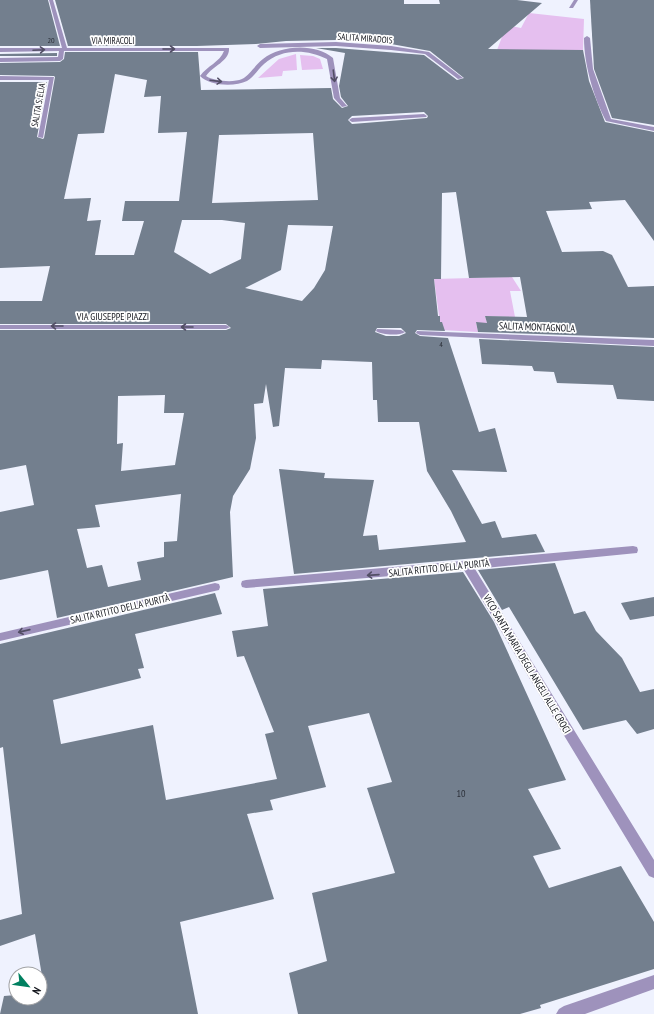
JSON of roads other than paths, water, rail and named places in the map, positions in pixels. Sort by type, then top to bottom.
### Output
[{"type":"street","points":[[0,60],[60,59],[64,50],[62,32],[51,0]]},
{"type":"street","points":[[571,7],[576,0]]},
{"type":"street","points":[[587,38],[586,46],[593,74],[608,120],[654,128]]},
{"type":"street","name":"SALITA MIRADOIS","points":[[260,46],[361,46],[427,53],[460,78]]},
{"type":"street","points":[[295,47],[323,54],[330,58],[336,98],[344,106]]},
{"type":"street","name":"VIA MIRACOLI","points":[[0,50],[227,49],[222,60],[204,72],[204,78],[216,82],[240,81],[245,79],[272,55],[295,47]]},
{"type":"street","name":"SALITA S. ELIA","points":[[0,78],[52,78],[41,138]]},
{"type":"street","points":[[352,120],[424,116]]},
{"type":"street","name":"VIA GIUSEPPE PIAZZI","points":[[0,327],[226,327]]},
{"type":"street","points":[[380,331],[401,332]]},
{"type":"street","name":"SALITA MONTAGNOLA","points":[[420,333],[654,342]]},
{"type":"street","name":"SALITA RITITO DELLA PURITÀ","points":[[246,584],[389,574],[468,565],[633,550]]},
{"type":"street","name":"VICO SANTA MARIA DEGLI ANGELI ALLE CROCI","points":[[468,565],[545,695],[654,872]]},
{"type":"street","name":"SALITA RITITO DELLA PURITÀ","points":[[0,637],[215,587]]},
{"type":"street","points":[[564,1014],[654,982]]}]
